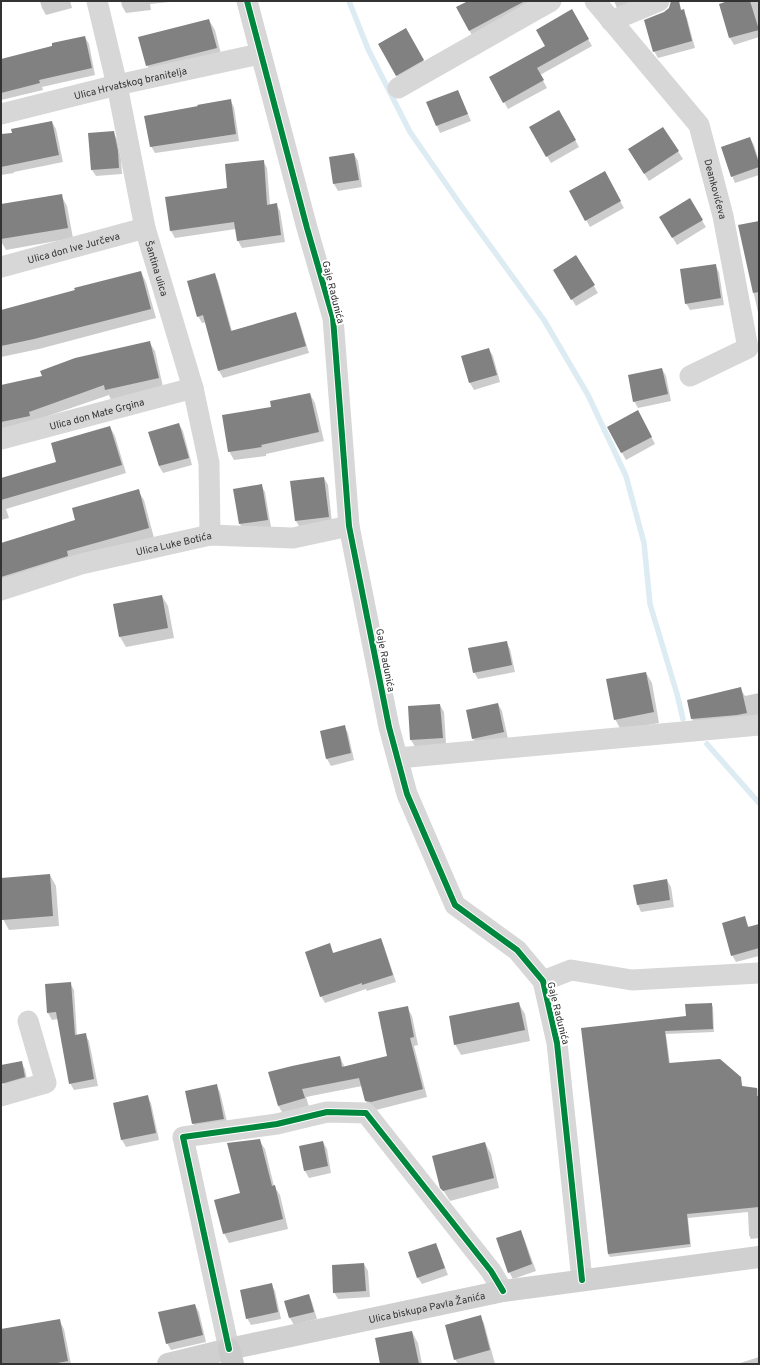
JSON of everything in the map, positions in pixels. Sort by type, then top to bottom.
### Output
[{"type":"street","name":"Šantina ulica","points":[[97,1],[117,85],[145,228],[193,388],[209,463],[210,535]]},
{"type":"street","name":"Gaje Radunića","points":[[247,1],[305,220],[333,318],[349,526],[389,727],[408,794],[456,905],[517,950],[543,981],[557,1043],[582,1280]]},
{"type":"street","points":[[398,88],[551,1]]},
{"type":"street","name":"Deankovićeva","points":[[595,1],[699,125],[723,216],[748,348],[690,376]]},
{"type":"street","points":[[611,21],[659,1]]},
{"type":"street","name":"Ulica Hrvatskog branitelja","points":[[1,114],[117,85],[260,54]]},
{"type":"street","name":"Ulica don Ive Jurčeva","points":[[1,267],[145,228]]},
{"type":"street","name":"Ulica don Mate Grgina","points":[[1,439],[193,388]]},
{"type":"street","name":"Ulica Luke Botića","points":[[1,590],[81,564],[210,535],[293,538],[349,526]]},
{"type":"street","points":[[398,758],[759,726]]},
{"type":"street","points":[[543,981],[571,970],[632,980],[759,973]]},
{"type":"street","points":[[1,1096],[46,1083],[28,1022]]},
{"type":"street","points":[[231,1356],[183,1136],[277,1124],[327,1112],[366,1113],[491,1271],[503,1291]]},
{"type":"street","name":"Ulica biskupa Pavla Žanića","points":[[168,1364],[231,1356],[503,1291],[759,1257]]},
{"type":"building","points":[[468,1],[525,1],[469,31],[456,7]]},
{"type":"building","points":[[671,1],[679,1],[681,10],[684,9],[692,41],[653,52],[644,20],[664,12],[669,8]]},
{"type":"building","points":[[728,1],[750,1],[759,30],[729,38],[719,4]]},
{"type":"building","points":[[572,9],[589,39],[537,68],[544,80],[503,103],[489,77],[545,46],[536,30]]},
{"type":"building","points":[[209,19],[217,48],[146,66],[138,37]]},
{"type":"building","points":[[406,28],[424,60],[396,76],[378,44]]},
{"type":"building","points":[[85,36],[92,68],[39,80],[40,83],[1,93],[1,59],[52,46],[52,43]]},
{"type":"building","points":[[458,90],[468,114],[436,126],[426,102]]},
{"type":"building","points":[[231,99],[236,134],[150,147],[144,116]]},
{"type":"building","points":[[559,110],[576,140],[546,157],[529,127]]},
{"type":"building","points":[[52,121],[59,155],[1,167],[1,134],[12,133],[11,129]]},
{"type":"building","points":[[663,127],[679,151],[644,174],[628,149]]},
{"type":"building","points":[[114,131],[118,151],[119,168],[91,170],[88,133]]},
{"type":"building","points":[[750,137],[759,167],[731,177],[721,147]]},
{"type":"building","points":[[354,153],[359,180],[333,184],[329,157]]},
{"type":"building","points":[[264,160],[267,205],[277,203],[281,235],[237,241],[234,222],[170,231],[165,197],[227,188],[225,164]]},
{"type":"building","points":[[605,171],[621,201],[585,221],[569,191]]},
{"type":"building","points":[[62,194],[68,228],[1,239],[1,204]]},
{"type":"building","points":[[690,198],[703,220],[672,238],[659,217]]},
{"type":"building","points":[[759,221],[759,292],[753,293],[738,225]]},
{"type":"building","points":[[576,255],[595,285],[571,300],[553,270]]},
{"type":"building","points":[[716,264],[721,298],[685,304],[680,269]]},
{"type":"building","points":[[141,271],[151,309],[1,346],[1,310],[75,290],[74,288]]},
{"type":"building","points":[[215,273],[231,331],[296,312],[306,346],[218,371],[203,315],[197,317],[187,281]]},
{"type":"building","points":[[150,341],[159,378],[105,390],[104,385],[29,412],[30,416],[1,422],[1,385],[42,376],[40,371],[75,358]]},
{"type":"building","points":[[489,348],[497,375],[469,383],[461,356]]},
{"type":"building","points":[[662,368],[668,394],[633,402],[628,375]]},
{"type":"building","points":[[310,393],[319,432],[261,445],[262,447],[228,452],[222,415],[271,407],[270,401]]},
{"type":"building","points":[[638,410],[652,437],[621,453],[607,427]]},
{"type":"building","points":[[179,423],[189,458],[159,466],[148,432]]},
{"type":"building","points":[[110,426],[122,465],[1,500],[1,478],[56,462],[51,443]]},
{"type":"building","points":[[324,477],[329,517],[295,521],[290,481]]},
{"type":"building","points":[[262,484],[268,520],[239,524],[233,489]]},
{"type":"building","points":[[139,489],[149,528],[67,551],[68,556],[1,577],[1,543],[75,520],[72,508]]},
{"type":"building","points":[[162,595],[168,628],[119,637],[113,604]]},
{"type":"building","points":[[507,641],[512,665],[473,673],[468,648]]},
{"type":"building","points":[[646,672],[654,712],[614,720],[606,679]]},
{"type":"building","points":[[741,687],[747,713],[691,719],[687,700]]},
{"type":"building","points":[[498,703],[504,732],[472,739],[466,710]]},
{"type":"building","points":[[440,704],[443,738],[410,740],[408,706]]},
{"type":"building","points":[[345,725],[351,753],[326,759],[320,731]]},
{"type":"building","points":[[50,874],[53,916],[2,920],[1,878]]},
{"type":"building","points":[[667,879],[670,900],[637,905],[633,885]]},
{"type":"building","points":[[745,916],[748,927],[759,924],[759,948],[731,956],[722,923]]},
{"type":"building","points":[[381,938],[393,975],[362,985],[362,983],[320,997],[305,952],[330,943],[333,953]]},
{"type":"building","points":[[71,982],[75,1035],[86,1033],[94,1079],[69,1084],[56,1012],[47,1013],[45,984]]},
{"type":"building","points":[[519,1002],[525,1030],[454,1045],[449,1016]]},
{"type":"building","points":[[712,1003],[713,1029],[665,1031],[669,1063],[720,1059],[741,1077],[742,1086],[757,1088],[757,1096],[759,1096],[759,1207],[687,1214],[690,1244],[608,1254],[581,1028],[686,1016],[685,1004]]},
{"type":"building","points":[[408,1006],[414,1037],[410,1038],[423,1089],[371,1102],[365,1101],[359,1078],[302,1089],[305,1098],[278,1106],[268,1072],[340,1056],[342,1067],[387,1056],[378,1012]]},
{"type":"building","points":[[22,1061],[25,1077],[1,1084],[1,1065]]},
{"type":"building","points":[[217,1084],[224,1119],[192,1124],[185,1091]]},
{"type":"building","points":[[148,1095],[156,1133],[121,1140],[113,1103]]},
{"type":"building","points":[[260,1139],[272,1186],[275,1185],[283,1219],[223,1234],[214,1200],[240,1193],[227,1143]]},
{"type":"building","points":[[323,1141],[328,1166],[304,1171],[299,1146]]},
{"type":"building","points":[[485,1142],[494,1178],[443,1191],[440,1188],[432,1156]]},
{"type":"building","points":[[521,1230],[532,1264],[508,1273],[496,1238]]},
{"type":"building","points":[[436,1243],[445,1268],[417,1278],[408,1252]]},
{"type":"building","points":[[364,1263],[366,1291],[333,1293],[332,1265]]},
{"type":"building","points":[[272,1283],[278,1312],[246,1319],[240,1290]]},
{"type":"building","points":[[309,1294],[314,1312],[289,1318],[284,1301]]},
{"type":"building","points":[[195,1304],[203,1335],[166,1344],[158,1312]]},
{"type":"building","points":[[481,1315],[490,1350],[454,1360],[445,1325]]},
{"type":"building","points":[[60,1319],[68,1361],[52,1364],[1,1364],[1,1329]]},
{"type":"building","points":[[412,1331],[419,1364],[380,1364],[375,1338]]},
{"type":"waterway","points":[[349,1],[368,49],[410,132],[544,320],[588,395],[626,476],[644,543],[650,604],[683,719]]},
{"type":"waterway","points":[[707,744],[759,803]]},
{"type":"cycle path","points":[[247,1],[307,228],[333,318],[349,526],[389,727],[407,794],[455,905],[517,950],[543,981],[557,1043],[582,1280]]},
{"type":"cycle path","points":[[229,1349],[183,1137],[277,1124],[327,1112],[366,1113],[491,1271],[503,1291]]}]
